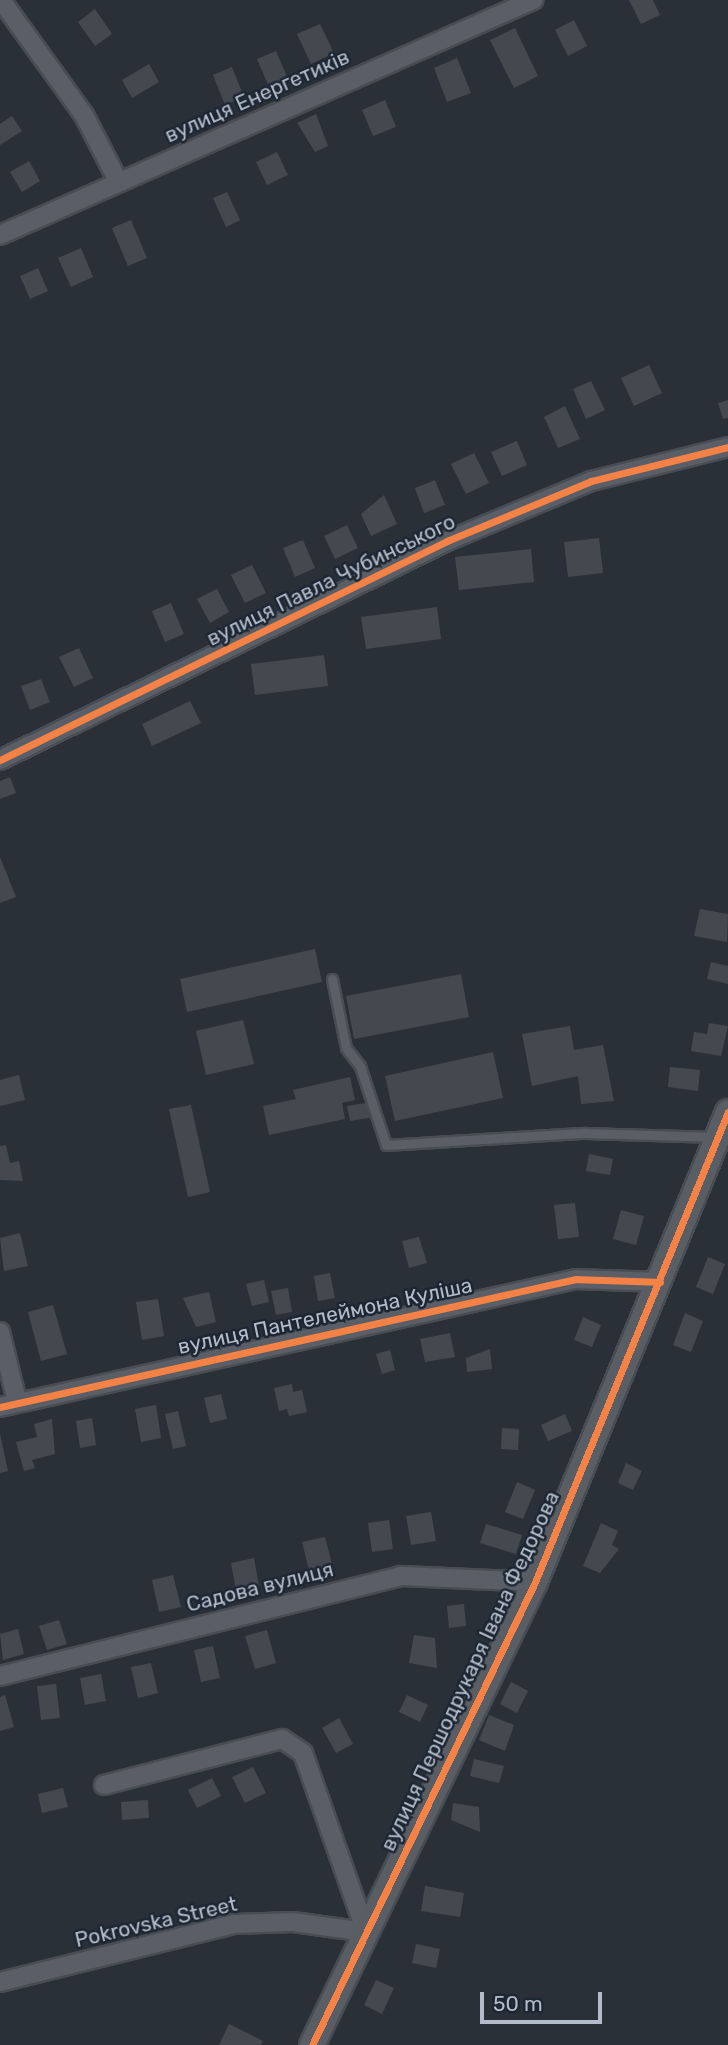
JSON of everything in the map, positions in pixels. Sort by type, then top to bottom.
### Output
[{"type":"street","points":[[1,0],[84,115],[118,181]]},
{"type":"street","name":"вулиця Енергетиків","points":[[0,235],[533,0]]},
{"type":"street","name":"вулиця Павла Чубинського","points":[[0,760],[447,541],[591,481],[728,447]]},
{"type":"street","name":"вулиця Першодрукаря Івана Федорова","points":[[312,2045],[535,1582],[728,1112]]},
{"type":"street","name":"вулиця Пантелеймона Куліша","points":[[8,1404],[576,1279],[660,1282]]},
{"type":"street","points":[[0,1332],[8,1404]]},
{"type":"street","name":"Садова вулиця","points":[[0,1676],[400,1576],[535,1582]]},
{"type":"street","points":[[104,1785],[282,1739],[303,1753],[366,1932]]},
{"type":"street","name":"Pokrovska Street","points":[[0,1982],[234,1924],[293,1922],[366,1932]]},
{"type":"lane","points":[[332,979],[346,1048],[360,1066],[387,1145],[585,1133],[718,1137]]},
{"type":"building","points":[[629,0],[653,0],[660,15],[641,24]]},
{"type":"building","points":[[95,9],[112,34],[95,46],[78,22]]},
{"type":"building","points":[[574,20],[587,46],[568,56],[555,30]]},
{"type":"building","points":[[320,24],[334,53],[311,64],[297,34]]},
{"type":"building","points":[[515,28],[538,76],[514,88],[490,40]]},
{"type":"building","points":[[276,51],[288,79],[269,87],[257,59]]},
{"type":"building","points":[[457,58],[471,93],[447,102],[434,68]]},
{"type":"building","points":[[149,64],[159,82],[132,98],[122,80]]},
{"type":"building","points":[[232,67],[244,97],[225,105],[213,75]]},
{"type":"building","points":[[385,100],[396,127],[373,136],[362,110]]},
{"type":"building","points":[[316,114],[328,146],[315,152],[297,123]]},
{"type":"building","points":[[12,116],[22,131],[0,145],[0,124]]},
{"type":"building","points":[[277,152],[288,175],[267,185],[256,162]]},
{"type":"building","points":[[29,161],[40,181],[22,192],[10,172]]},
{"type":"building","points":[[227,192],[240,220],[226,227],[213,198]]},
{"type":"building","points":[[131,220],[147,258],[128,266],[112,228]]},
{"type":"building","points":[[81,248],[93,277],[71,287],[58,258]]},
{"type":"building","points":[[38,268],[48,291],[30,299],[20,276]]},
{"type":"building","points":[[649,365],[662,393],[634,406],[621,378]]},
{"type":"building","points":[[591,381],[605,410],[586,419],[573,389]]},
{"type":"building","points":[[728,400],[728,418],[723,419],[718,403]]},
{"type":"building","points":[[565,406],[580,439],[558,448],[544,417]]},
{"type":"building","points":[[517,441],[527,465],[502,476],[491,452]]},
{"type":"building","points":[[474,453],[489,483],[466,494],[451,464]]},
{"type":"building","points":[[435,480],[445,505],[424,513],[415,488]]},
{"type":"building","points":[[384,495],[397,524],[371,536],[361,514]]},
{"type":"building","points":[[347,525],[358,548],[335,559],[324,536]]},
{"type":"building","points":[[599,538],[603,573],[568,577],[564,542]]},
{"type":"building","points":[[303,540],[315,568],[295,577],[283,548]]},
{"type":"building","points":[[531,549],[534,582],[459,590],[455,557]]},
{"type":"building","points":[[252,565],[266,593],[245,603],[231,575]]},
{"type":"building","points":[[217,589],[229,612],[210,623],[197,599]]},
{"type":"building","points":[[171,603],[184,634],[165,642],[152,611]]},
{"type":"building","points":[[437,607],[441,639],[366,649],[361,617]]},
{"type":"building","points":[[79,648],[93,678],[74,687],[59,657]]},
{"type":"building","points":[[324,655],[328,686],[255,695],[251,664]]},
{"type":"building","points":[[41,679],[50,702],[30,710],[21,686]]},
{"type":"building","points":[[190,701],[201,723],[152,746],[142,724]]},
{"type":"building","points":[[10,777],[16,793],[0,799],[0,781]]},
{"type":"building","points":[[0,857],[16,897],[0,903]]},
{"type":"building","points":[[700,909],[728,914],[727,942],[694,936]]},
{"type":"building","points":[[315,949],[322,982],[187,1012],[180,979]]},
{"type":"building","points":[[711,962],[728,966],[728,984],[707,979]]},
{"type":"building","points":[[461,974],[469,1017],[354,1039],[346,996]]},
{"type":"building","points":[[243,1020],[254,1064],[206,1075],[196,1031]]},
{"type":"building","points":[[709,1023],[728,1026],[721,1056],[691,1051],[694,1032],[707,1034]]},
{"type":"building","points":[[570,1026],[574,1050],[603,1045],[614,1101],[581,1104],[578,1076],[532,1086],[522,1034]]},
{"type":"building","points":[[493,1052],[503,1098],[395,1121],[385,1076]]},
{"type":"building","points":[[670,1067],[700,1070],[698,1091],[668,1087]]},
{"type":"building","points":[[19,1075],[25,1100],[0,1106],[0,1080]]},
{"type":"building","points":[[350,1077],[355,1100],[342,1103],[345,1119],[269,1135],[263,1106],[296,1099],[293,1090]]},
{"type":"building","points":[[372,1102],[375,1117],[350,1121],[347,1106]]},
{"type":"building","points":[[191,1105],[210,1192],[188,1197],[169,1109]]},
{"type":"building","points":[[6,1145],[10,1163],[19,1161],[23,1181],[0,1180],[0,1146]]},
{"type":"building","points":[[589,1154],[613,1159],[610,1175],[586,1171]]},
{"type":"building","points":[[575,1203],[579,1237],[558,1239],[554,1205]]},
{"type":"building","points":[[621,1210],[644,1216],[636,1245],[613,1239]]},
{"type":"building","points":[[20,1233],[28,1266],[4,1271],[0,1238]]},
{"type":"building","points":[[419,1237],[427,1263],[409,1268],[402,1241]]},
{"type":"building","points":[[708,1257],[725,1264],[713,1294],[696,1287]]},
{"type":"building","points":[[330,1273],[335,1298],[318,1301],[314,1276]]},
{"type":"building","points":[[264,1280],[269,1302],[252,1306],[246,1284]]},
{"type":"building","points":[[288,1288],[292,1312],[276,1315],[271,1291]]},
{"type":"building","points":[[209,1292],[216,1322],[196,1327],[183,1298]]},
{"type":"building","points":[[158,1299],[164,1336],[142,1340],[136,1302]]},
{"type":"building","points":[[53,1305],[67,1354],[41,1361],[28,1312]]},
{"type":"building","points":[[685,1313],[703,1321],[691,1352],[673,1345]]},
{"type":"building","points":[[583,1317],[601,1325],[592,1347],[574,1340]]},
{"type":"building","points":[[450,1333],[455,1357],[425,1362],[420,1339]]},
{"type":"building","points":[[490,1349],[492,1369],[467,1372],[466,1358]]},
{"type":"building","points":[[390,1350],[395,1370],[382,1374],[376,1354]]},
{"type":"building","points":[[292,1384],[293,1392],[302,1390],[307,1412],[289,1416],[287,1409],[279,1411],[274,1388]]},
{"type":"building","points":[[221,1394],[227,1419],[210,1423],[204,1398]]},
{"type":"building","points":[[156,1405],[161,1438],[141,1442],[135,1409]]},
{"type":"building","points":[[178,1411],[186,1446],[173,1449],[165,1414]]},
{"type":"building","points":[[565,1414],[572,1431],[548,1441],[541,1425]]},
{"type":"building","points":[[92,1418],[96,1445],[80,1448],[76,1421]]},
{"type":"building","points":[[52,1419],[55,1454],[32,1460],[35,1468],[24,1471],[16,1442],[37,1437],[34,1424]]},
{"type":"building","points":[[502,1428],[519,1429],[518,1450],[501,1449]]},
{"type":"building","points":[[0,1434],[8,1471],[0,1473]]},
{"type":"building","points":[[626,1463],[642,1471],[633,1490],[618,1483]]},
{"type":"building","points":[[517,1482],[535,1490],[523,1519],[505,1512]]},
{"type":"building","points":[[431,1512],[436,1541],[411,1545],[406,1516]]},
{"type":"building","points":[[389,1520],[393,1549],[372,1552],[368,1523]]},
{"type":"building","points":[[601,1523],[618,1531],[612,1545],[619,1549],[600,1573],[583,1566]]},
{"type":"building","points":[[486,1524],[522,1535],[516,1554],[480,1543]]},
{"type":"building","points":[[325,1537],[333,1568],[310,1574],[302,1542]]},
{"type":"building","points":[[254,1558],[259,1586],[236,1590],[231,1563]]},
{"type":"building","points":[[173,1575],[181,1607],[159,1612],[152,1580]]},
{"type":"building","points":[[464,1604],[466,1626],[449,1628],[447,1606]]},
{"type":"building","points":[[59,1620],[67,1644],[47,1650],[39,1626]]},
{"type":"building","points":[[18,1629],[24,1654],[3,1660],[0,1634]]},
{"type":"building","points":[[267,1630],[276,1663],[255,1669],[245,1636]]},
{"type":"building","points":[[414,1635],[435,1638],[437,1668],[409,1663]]},
{"type":"building","points":[[213,1646],[220,1678],[201,1682],[194,1650]]},
{"type":"building","points":[[151,1663],[158,1693],[138,1698],[131,1667]]},
{"type":"building","points":[[101,1674],[106,1701],[85,1705],[80,1678]]},
{"type":"building","points":[[511,1682],[528,1691],[517,1713],[500,1704]]},
{"type":"building","points":[[56,1684],[60,1718],[41,1720],[37,1686]]},
{"type":"building","points":[[5,1695],[14,1727],[0,1731],[0,1697]]},
{"type":"building","points":[[407,1695],[428,1705],[420,1722],[399,1712]]},
{"type":"building","points":[[489,1715],[514,1725],[505,1751],[479,1740]]},
{"type":"building","points":[[339,1718],[353,1744],[336,1753],[322,1728]]},
{"type":"building","points":[[474,1759],[504,1766],[499,1783],[470,1776]]},
{"type":"building","points":[[253,1767],[266,1793],[245,1803],[232,1777]]},
{"type":"building","points":[[212,1778],[221,1796],[197,1808],[188,1790]]},
{"type":"building","points":[[63,1788],[68,1807],[42,1813],[38,1794]]},
{"type":"building","points":[[148,1800],[149,1818],[122,1820],[121,1802]]},
{"type":"building","points":[[453,1803],[479,1807],[480,1832],[451,1820]]},
{"type":"building","points":[[425,1886],[464,1893],[460,1917],[421,1911]]},
{"type":"building","points":[[416,1944],[440,1949],[436,1968],[412,1963]]},
{"type":"building","points":[[376,1980],[394,1988],[382,2014],[364,2005]]},
{"type":"building","points":[[229,2024],[263,2041],[261,2045],[219,2045]]},
{"type":"cycle path","points":[[0,760],[447,541],[591,481],[728,447]]},
{"type":"cycle path","points":[[312,2045],[535,1582],[728,1112]]},
{"type":"cycle path","points":[[0,1407],[576,1279],[660,1282]]}]
